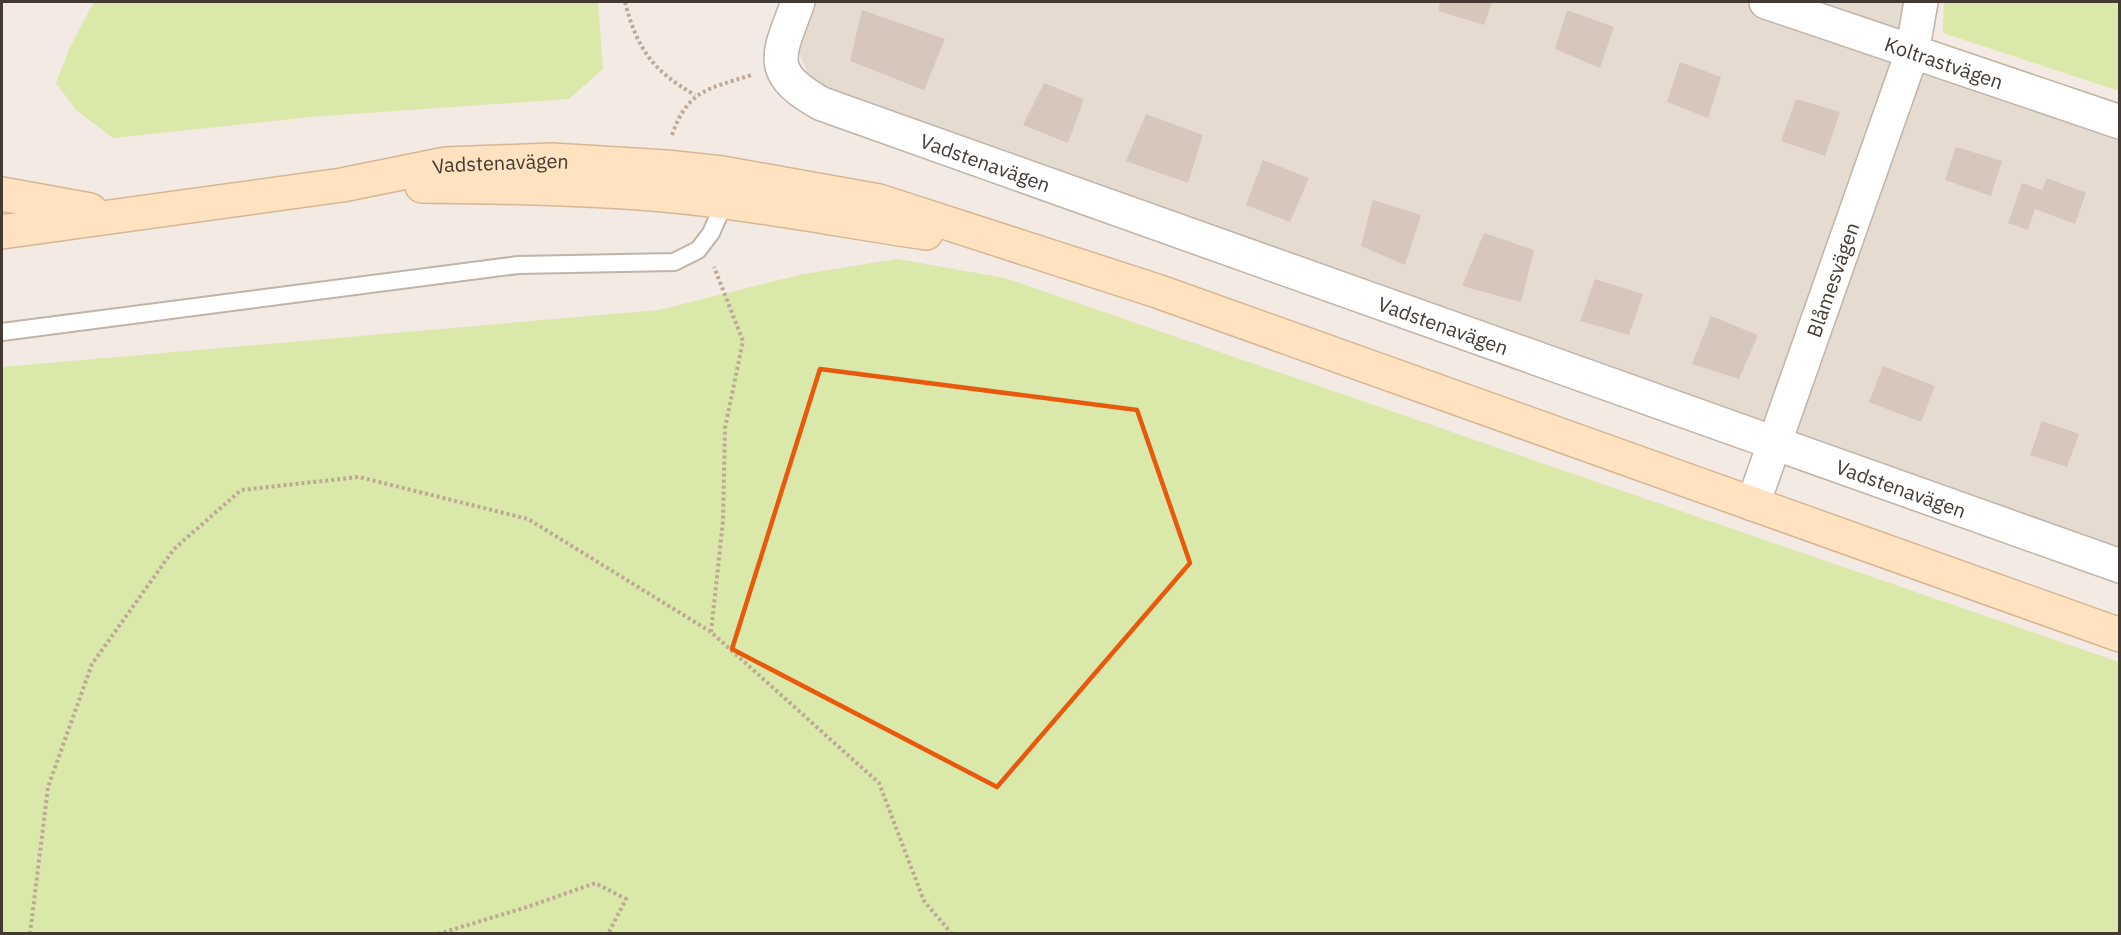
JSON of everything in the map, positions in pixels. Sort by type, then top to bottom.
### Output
[{"type":"main road","name":"Vadstenavägen","points":[[2,232],[118,214],[342,185],[446,164],[552,160],[722,187],[879,201],[1157,291],[2120,635]]},
{"type":"main road","name":"Vadstenavägen","points":[[2,194],[118,214]]},
{"type":"street","points":[[781,66],[782,48],[798,2]]},
{"type":"street","name":"Koltrastvägen","points":[[1767,2],[2120,122]]},
{"type":"street","name":"Blåmesvägen","points":[[1753,504],[1912,53],[1921,2]]},
{"type":"street","name":"Vadstenavägen","points":[[781,66],[787,79],[800,92],[822,104],[2120,566]]},
{"type":"lane","points":[[2,332],[518,265],[658,264],[680,260],[698,250],[711,233],[722,187]]},
{"type":"path","points":[[625,2],[635,34],[645,54],[669,80],[695,95],[781,66]]},
{"type":"path","points":[[698,250],[716,269],[743,341],[725,428],[723,521],[711,632]]},
{"type":"path","points":[[30,933],[48,787],[92,664],[174,549],[241,490],[359,477],[528,519],[711,632],[879,783],[924,901],[952,933]]},
{"type":"path","points":[[438,933],[528,907],[594,883],[626,899],[608,933]]},
{"type":"highlighted area","points":[[820,369],[1137,410],[1190,563],[997,787],[732,649]]},
{"type":"shaded area","points":[[813,2],[1914,2],[1911,61],[2119,132],[2119,549],[814,86],[796,48]]},
{"type":"green space","points":[[94,2],[598,2],[603,69],[569,99],[309,117],[113,138],[77,111],[56,83],[70,47]]},
{"type":"green space","points":[[1944,2],[2119,2],[2119,91],[1943,33]]},
{"type":"green space","points":[[897,259],[1005,278],[2119,662],[2119,933],[2,933],[2,367],[659,310],[799,275]]},
{"type":"building","points":[[1440,2],[1492,2],[1484,25],[1438,11]]},
{"type":"building","points":[[862,10],[945,39],[924,90],[850,61]]},
{"type":"building","points":[[1567,10],[1614,27],[1600,68],[1555,49]]},
{"type":"building","points":[[1680,62],[1721,77],[1708,118],[1667,102]]},
{"type":"building","points":[[1044,83],[1084,99],[1068,143],[1023,125]]},
{"type":"building","points":[[1796,99],[1840,112],[1825,156],[1781,141]]},
{"type":"building","points":[[1146,114],[1203,135],[1188,183],[1126,161]]},
{"type":"building","points":[[1956,147],[2002,161],[1991,196],[1945,180]]},
{"type":"building","points":[[1263,160],[1309,178],[1290,222],[1246,205]]},
{"type":"building","points":[[2047,178],[2086,193],[2075,224],[2035,209],[2028,230],[2008,223],[2022,183],[2042,190]]},
{"type":"building","points":[[1373,200],[1421,215],[1405,265],[1361,246]]},
{"type":"building","points":[[1484,233],[1534,250],[1521,302],[1462,286]]},
{"type":"building","points":[[1595,279],[1643,294],[1629,335],[1580,321]]},
{"type":"building","points":[[1711,316],[1758,335],[1739,379],[1692,364]]},
{"type":"building","points":[[1883,366],[1935,386],[1921,422],[1869,402]]},
{"type":"building","points":[[2042,421],[2079,434],[2067,467],[2030,455]]}]
